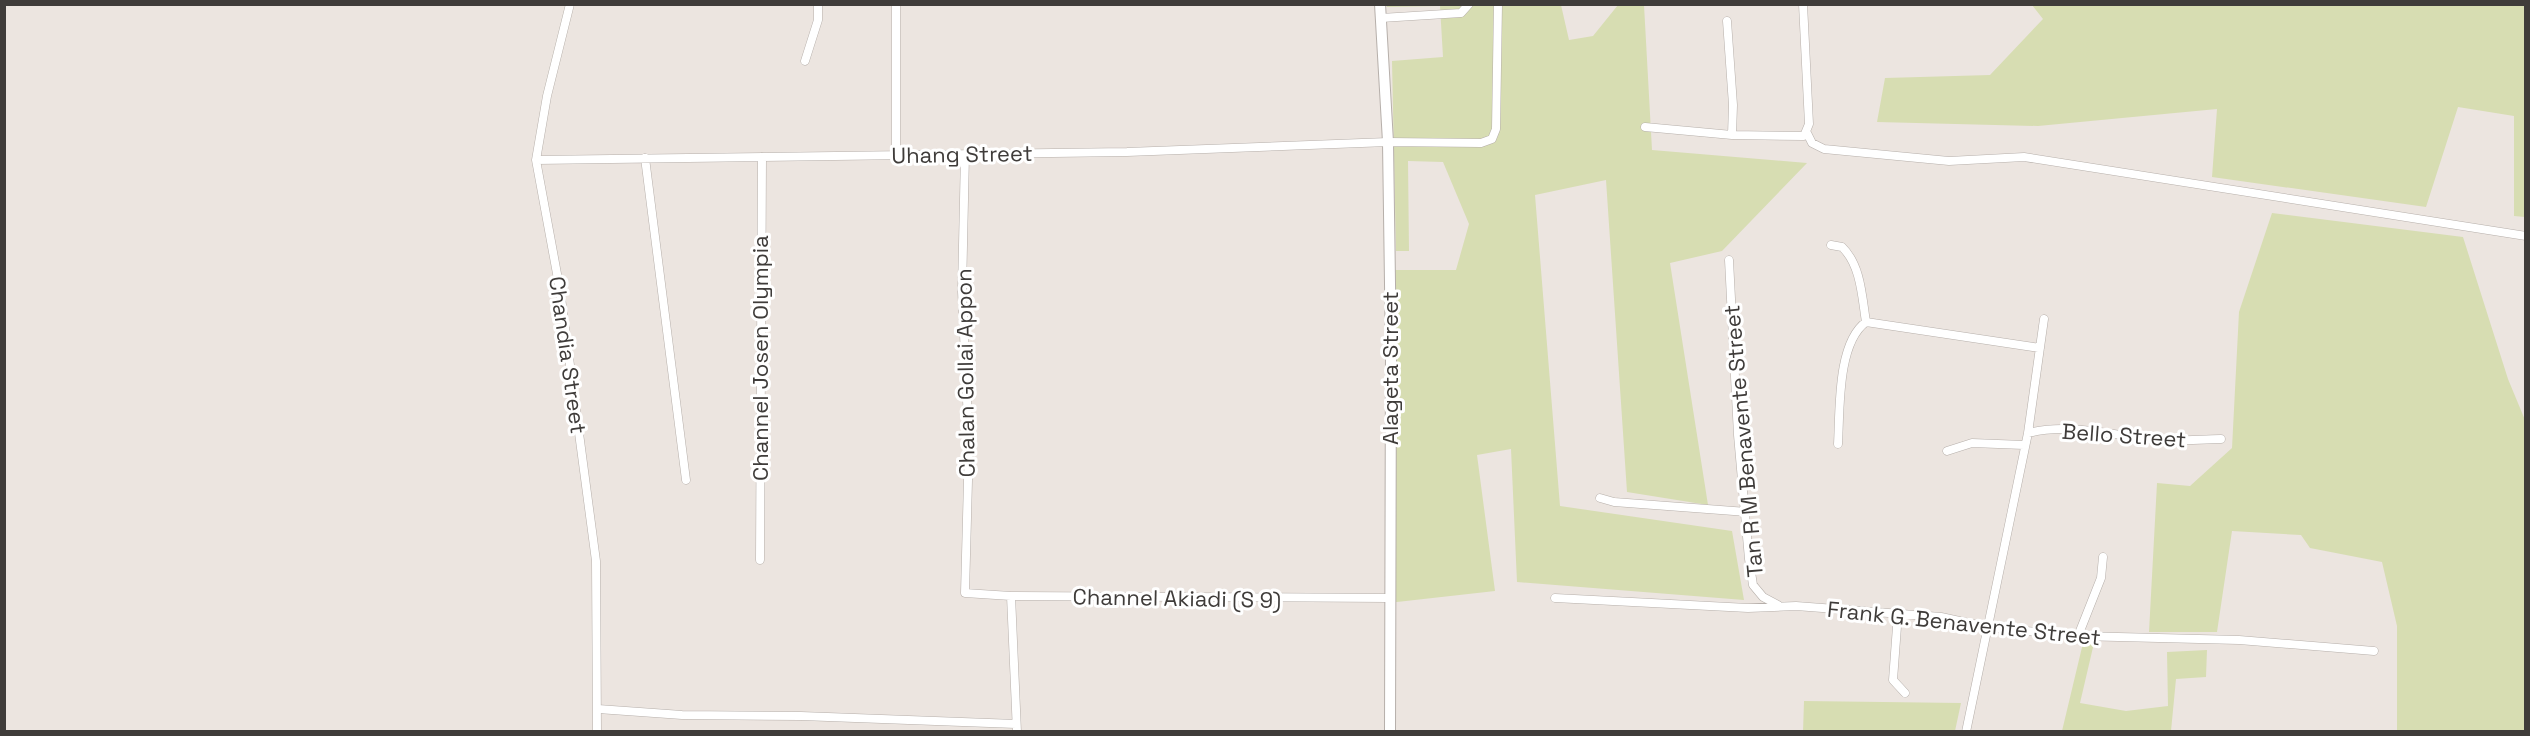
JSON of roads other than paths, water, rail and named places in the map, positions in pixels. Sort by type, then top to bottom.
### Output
[{"type":"main road","name":"Alageta Street","points":[[1380,4],[1388,142],[1391,354],[1388,598],[1390,732]]},
{"type":"street","name":"Chandia Street","points":[[570,4],[547,96],[536,160],[560,290],[596,561],[597,732]]},
{"type":"street","points":[[805,61],[818,20],[818,4]]},
{"type":"street","points":[[896,4],[896,155]]},
{"type":"street","points":[[1381,18],[1461,13],[1469,4]]},
{"type":"street","name":"Uhang Street","points":[[536,160],[1127,152],[1388,142],[1481,143],[1492,139],[1496,129],[1498,4]]},
{"type":"street","points":[[1803,4],[1808,66],[1809,124],[1807,134],[1812,143],[1824,149],[1949,161],[2024,158],[2526,236]]},
{"type":"street","points":[[1727,21],[1733,105],[1732,135]]},
{"type":"street","points":[[1645,126],[1789,138],[1807,134]]},
{"type":"street","name":"Chalan Gollai Appon","points":[[965,154],[962,291],[969,443],[965,593]]},
{"type":"street","name":"Channel Josen Olympia","points":[[760,560],[762,157]]},
{"type":"street","points":[[645,158],[686,480]]},
{"type":"street","points":[[1831,245],[1842,247],[1852,259],[1861,288],[1866,322]]},
{"type":"street","name":"Tan R M Benavente Street","points":[[1729,260],[1738,435],[1753,585],[1763,597],[1782,607]]},
{"type":"street","points":[[1966,732],[2028,433],[2044,319]]},
{"type":"street","points":[[1866,322],[2040,348]]},
{"type":"street","points":[[1838,444],[1846,356],[1853,334],[1866,322]]},
{"type":"street","name":"Bello Street","points":[[2028,433],[2042,429],[2163,440],[2221,439]]},
{"type":"street","points":[[1947,451],[1972,443],[2024,445]]},
{"type":"street","points":[[1600,498],[1614,502],[1747,512]]},
{"type":"street","points":[[2078,636],[2101,578],[2103,557]]},
{"type":"street","name":"Channel Akiadi (S 9)","points":[[965,593],[1011,596],[1388,598]]},
{"type":"street","points":[[598,709],[682,715],[801,716],[1016,728],[1011,596]]},
{"type":"street","name":"Frank G. Benavente Street","points":[[1555,598],[1898,613],[1941,617],[1987,627],[2078,636],[2239,640],[2374,651]]},
{"type":"street","points":[[1898,613],[1893,680],[1905,693]]}]
